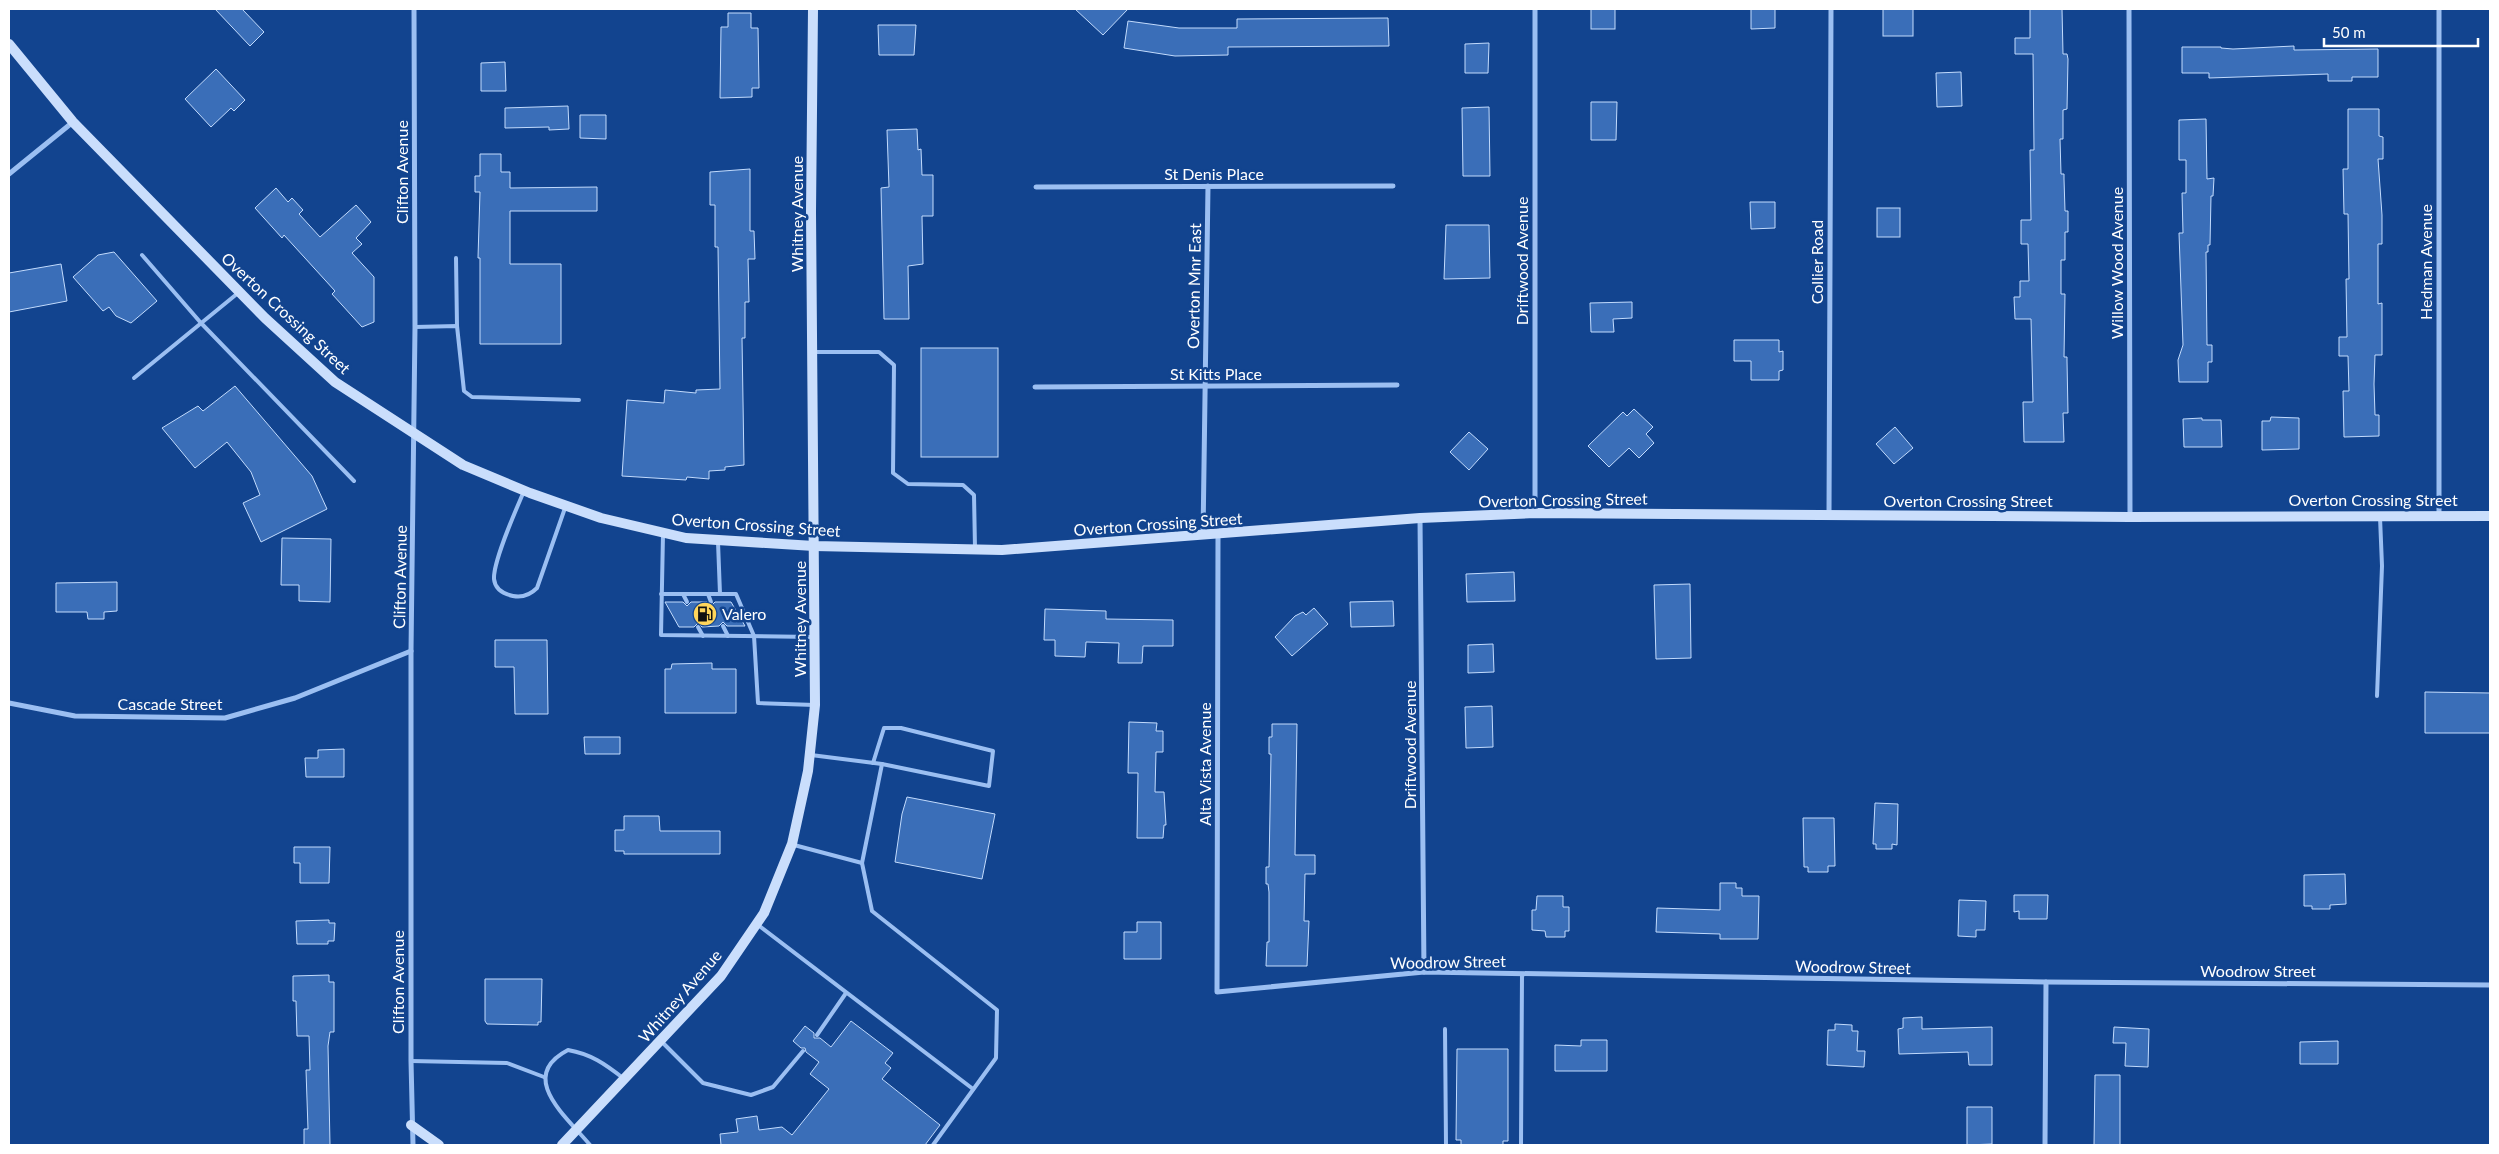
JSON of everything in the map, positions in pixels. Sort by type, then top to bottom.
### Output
[{"type":"main road","name":"Whitney Avenue","points":[[562,1145],[721,976],[764,913],[792,844],[808,771],[815,705],[813,9]]},
{"type":"main road","name":"Overton Crossing Street","points":[[9,44],[73,122],[239,292],[335,382],[463,465],[524,491],[566,506],[601,518],[663,534],[686,538],[814,546],[1002,550],[1218,535],[1420,518],[1535,513],[2130,517],[2439,514],[2490,516]]},
{"type":"main road","points":[[411,1125],[439,1145]]},
{"type":"street","name":"Clifton Avenue","points":[[413,1145],[411,1125],[411,650],[415,327],[414,9]]},
{"type":"street","name":"Driftwood Avenue","points":[[1535,9],[1535,513]]},
{"type":"street","name":"Collier Road","points":[[1829,515],[1831,9]]},
{"type":"street","name":"Willow Wood Avenue","points":[[2130,9],[2130,517]]},
{"type":"street","name":"Hedman Avenue","points":[[2439,9],[2439,514]]},
{"type":"street","points":[[9,174],[73,122]]},
{"type":"street","name":"Overton Mnr East","points":[[1203,536],[1208,186]]},
{"type":"street","name":"St Denis Place","points":[[1036,187],[1393,186]]},
{"type":"street","name":"St Kitts Place","points":[[1035,387],[1397,385]]},
{"type":"street","name":"Driftwood Avenue","points":[[1420,518],[1424,972]]},
{"type":"street","name":"Alta Vista Avenue","points":[[1217,992],[1218,535]]},
{"type":"street","name":"Cascade Street","points":[[9,704],[75,716],[225,718],[295,698],[411,650]]},
{"type":"street","name":"Woodrow Street","points":[[1217,992],[1424,972],[2046,982],[2490,984]]},
{"type":"street","points":[[2045,1145],[2046,982]]},
{"type":"lane","points":[[142,255],[201,323],[354,481]]},
{"type":"lane","points":[[456,258],[457,326],[464,391],[472,397],[579,400]]},
{"type":"lane","points":[[134,378],[239,292]]},
{"type":"lane","points":[[415,327],[457,326]]},
{"type":"lane","points":[[813,352],[879,352],[894,365],[894,473],[908,484],[963,485],[974,495],[975,550]]},
{"type":"lane","points":[[524,491],[508,528],[495,572],[494,581],[505,594],[521,597],[532,593],[537,588],[566,506]]},
{"type":"lane","points":[[2377,696],[2382,566],[2380,515]]},
{"type":"lane","points":[[663,534],[661,635],[814,637]]},
{"type":"lane","points":[[718,540],[720,594]]},
{"type":"lane","points":[[661,594],[736,594],[754,636],[758,703],[815,705]]},
{"type":"lane","points":[[683,594],[687,602]]},
{"type":"lane","points":[[708,594],[711,602]]},
{"type":"lane","points":[[723,626],[728,636]]},
{"type":"lane","points":[[698,627],[703,636]]},
{"type":"lane","points":[[810,754],[873,763],[882,764],[989,786],[993,751],[901,728],[884,728],[873,763]]},
{"type":"lane","points":[[882,764],[862,863],[872,911],[997,1010],[996,1058],[933,1145]]},
{"type":"lane","points":[[792,844],[862,863]]},
{"type":"lane","points":[[756,923],[974,1089]]},
{"type":"lane","points":[[1521,1145],[1522,974]]},
{"type":"lane","points":[[817,1035],[846,993]]},
{"type":"lane","points":[[1445,1030],[1446,1145]]},
{"type":"lane","points":[[661,1041],[703,1083],[751,1095],[774,1087],[803,1051]]},
{"type":"lane","points":[[590,1145],[547,1093],[544,1077],[550,1063],[568,1050],[595,1057],[625,1079]]},
{"type":"lane","points":[[411,1061],[507,1063],[544,1077]]},
{"type":"building","points":[[215,9],[242,9],[264,32],[250,46]]},
{"type":"building","points":[[1075,9],[1128,9],[1103,35]]},
{"type":"building","points":[[1591,9],[1615,9],[1615,29],[1591,29]]},
{"type":"building","points":[[1751,9],[1775,9],[1775,28],[1751,29]]},
{"type":"building","points":[[1883,9],[1913,9],[1913,36],[1883,36]]},
{"type":"building","points":[[2030,9],[2062,9],[2063,54],[2067,54],[2068,59],[2067,109],[2063,110],[2063,139],[2060,139],[2061,174],[2064,174],[2065,211],[2068,211],[2068,232],[2065,232],[2065,260],[2061,260],[2061,294],[2065,294],[2064,357],[2067,357],[2068,413],[2063,413],[2064,442],[2024,442],[2023,402],[2033,402],[2031,319],[2015,319],[2014,297],[2020,297],[2020,281],[2029,281],[2028,244],[2021,244],[2021,220],[2031,220],[2030,150],[2034,150],[2033,54],[2015,54],[2015,38],[2030,38]]},
{"type":"building","points":[[728,13],[751,13],[751,28],[758,28],[759,88],[752,88],[752,97],[720,98],[721,27],[728,27]]},
{"type":"building","points":[[1388,18],[1389,46],[1228,47],[1228,55],[1175,56],[1124,48],[1128,21],[1179,28],[1237,28],[1237,19]]},
{"type":"building","points":[[878,25],[916,25],[914,55],[879,55]]},
{"type":"building","points":[[1489,43],[1488,73],[1465,73],[1465,44]]},
{"type":"building","points":[[2294,46],[2294,50],[2378,49],[2378,77],[2352,77],[2352,81],[2328,81],[2328,74],[2209,78],[2209,73],[2182,73],[2182,47],[2221,47],[2233,49]]},
{"type":"building","points":[[505,62],[506,91],[481,91],[481,63]]},
{"type":"building","points":[[216,69],[245,100],[234,111],[231,108],[211,127],[185,99]]},
{"type":"building","points":[[1961,72],[1962,106],[1937,107],[1936,73]]},
{"type":"building","points":[[1591,102],[1617,102],[1616,140],[1591,140]]},
{"type":"building","points":[[568,106],[569,129],[549,130],[549,127],[505,128],[505,108]]},
{"type":"building","points":[[1489,107],[1490,176],[1463,176],[1462,108]]},
{"type":"building","points":[[2348,109],[2379,109],[2379,136],[2383,137],[2383,159],[2378,159],[2382,244],[2378,244],[2378,304],[2382,303],[2382,355],[2375,355],[2374,384],[2375,415],[2379,415],[2379,436],[2344,437],[2343,391],[2349,391],[2348,356],[2339,356],[2339,337],[2347,337],[2346,279],[2349,279],[2348,214],[2344,214],[2343,169],[2348,169]]},
{"type":"building","points":[[580,115],[606,115],[606,139],[580,138]]},
{"type":"building","points":[[2206,119],[2207,179],[2214,178],[2213,196],[2211,196],[2210,245],[2208,245],[2208,252],[2206,252],[2207,345],[2212,345],[2212,362],[2208,362],[2208,382],[2179,382],[2178,360],[2183,345],[2179,233],[2183,233],[2182,193],[2186,193],[2186,160],[2179,160],[2179,120]]},
{"type":"building","points":[[917,129],[918,150],[921,149],[922,175],[933,175],[933,216],[922,216],[923,264],[908,266],[909,319],[884,319],[881,188],[889,187],[887,130]]},
{"type":"building","points":[[480,154],[501,154],[501,172],[510,172],[510,188],[597,187],[597,211],[510,211],[510,264],[561,264],[561,344],[480,344],[480,258],[478,258],[480,192],[475,192],[475,176],[480,176]]},
{"type":"building","points":[[750,169],[750,231],[754,231],[755,259],[748,259],[749,302],[745,302],[745,338],[742,338],[744,465],[725,467],[725,470],[709,471],[709,479],[687,477],[686,480],[622,476],[627,400],[664,403],[665,390],[696,393],[696,390],[720,389],[718,247],[715,247],[715,205],[710,205],[710,172]]},
{"type":"building","points":[[276,188],[288,202],[292,198],[303,210],[299,214],[320,237],[356,205],[371,222],[356,238],[362,244],[352,253],[374,277],[374,322],[362,327],[332,294],[335,291],[284,235],[282,238],[255,208]]},
{"type":"building","points":[[1750,202],[1775,202],[1775,228],[1751,229]]},
{"type":"building","points":[[1877,208],[1900,208],[1900,237],[1877,237]]},
{"type":"building","points":[[1446,225],[1489,225],[1490,278],[1444,279]]},
{"type":"building","points":[[114,252],[157,301],[131,323],[116,316],[109,307],[103,311],[73,277],[98,255]]},
{"type":"building","points":[[61,264],[67,301],[9,312],[9,273]]},
{"type":"building","points":[[1632,302],[1632,318],[1613,319],[1614,332],[1591,332],[1590,303]]},
{"type":"building","points":[[1734,340],[1779,340],[1779,352],[1783,351],[1783,370],[1779,371],[1779,380],[1751,380],[1751,361],[1734,361]]},
{"type":"building","points":[[921,348],[998,348],[998,457],[921,457]]},
{"type":"building","points":[[235,386],[312,476],[327,509],[261,542],[243,503],[260,495],[251,472],[227,442],[195,468],[162,428],[198,406],[203,411]]},
{"type":"building","points":[[1634,409],[1653,427],[1646,434],[1654,443],[1639,458],[1629,448],[1609,467],[1588,446],[1623,412],[1627,416]]},
{"type":"building","points":[[2271,417],[2299,418],[2299,449],[2262,450],[2262,421],[2270,421]]},
{"type":"building","points":[[2202,418],[2202,420],[2221,420],[2222,447],[2184,447],[2183,419]]},
{"type":"building","points":[[1895,427],[1913,448],[1894,464],[1876,444]]},
{"type":"building","points":[[1469,432],[1488,449],[1469,470],[1450,452]]},
{"type":"building","points":[[282,538],[331,539],[330,602],[299,601],[299,585],[281,585]]},
{"type":"building","points":[[1514,572],[1515,601],[1467,602],[1466,574]]},
{"type":"building","points":[[117,582],[117,611],[104,612],[104,619],[88,619],[87,612],[56,612],[56,583]]},
{"type":"building","points":[[1690,584],[1691,658],[1656,659],[1654,585]]},
{"type":"building","points":[[1393,601],[1394,626],[1351,627],[1350,602]]},
{"type":"building","name":"Valero","points":[[665,602],[683,602],[687,606],[691,602],[707,602],[711,606],[715,602],[731,602],[745,626],[727,626],[723,622],[719,626],[702,627],[698,623],[694,627],[679,627]]},
{"type":"building","points":[[1314,608],[1328,624],[1292,656],[1275,637],[1295,616],[1303,612],[1306,615]]},
{"type":"building","points":[[1045,609],[1106,611],[1106,619],[1173,620],[1173,646],[1143,646],[1142,663],[1118,663],[1119,643],[1086,642],[1085,657],[1055,656],[1055,640],[1044,640]]},
{"type":"building","points":[[495,640],[547,640],[548,714],[515,714],[514,667],[495,667]]},
{"type":"building","points":[[1493,644],[1494,672],[1468,673],[1468,645]]},
{"type":"building","points":[[712,663],[712,669],[736,669],[736,713],[665,713],[665,669],[671,669],[672,664]]},
{"type":"building","points":[[2425,692],[2490,693],[2490,733],[2425,733]]},
{"type":"building","points":[[1492,706],[1493,747],[1466,748],[1465,707]]},
{"type":"building","points":[[1129,722],[1157,723],[1156,731],[1163,731],[1163,752],[1156,752],[1155,792],[1164,792],[1166,825],[1164,825],[1163,838],[1137,838],[1138,773],[1128,773]]},
{"type":"building","points":[[1272,724],[1297,724],[1295,855],[1315,855],[1315,874],[1305,874],[1304,921],[1309,921],[1307,966],[1266,966],[1267,942],[1269,942],[1269,892],[1268,884],[1266,884],[1266,867],[1269,867],[1271,754],[1269,754],[1269,737],[1272,737]]},
{"type":"building","points":[[584,737],[620,737],[620,754],[585,754]]},
{"type":"building","points":[[344,749],[344,777],[306,777],[305,758],[318,758],[318,750]]},
{"type":"building","points":[[907,797],[995,814],[982,879],[895,862],[902,814]]},
{"type":"building","points":[[1875,803],[1898,804],[1897,845],[1892,844],[1892,849],[1876,849],[1876,844],[1873,844]]},
{"type":"building","points":[[624,816],[659,816],[660,831],[720,831],[720,854],[624,854],[624,851],[615,851],[615,830],[624,830]]},
{"type":"building","points":[[1803,818],[1834,818],[1835,866],[1828,866],[1828,872],[1808,872],[1808,867],[1804,867]]},
{"type":"building","points":[[294,847],[330,847],[329,883],[300,883],[300,863],[294,863]]},
{"type":"building","points":[[2345,874],[2346,904],[2330,905],[2330,909],[2312,909],[2312,906],[2304,906],[2304,875]]},
{"type":"building","points":[[1720,883],[1736,883],[1736,888],[1742,888],[1742,896],[1759,896],[1758,939],[1720,939],[1720,934],[1656,932],[1657,908],[1720,910]]},
{"type":"building","points":[[2014,895],[2048,895],[2047,919],[2019,919],[2019,911],[2014,912]]},
{"type":"building","points":[[1537,896],[1563,896],[1563,907],[1569,907],[1569,931],[1565,931],[1565,937],[1546,937],[1545,931],[1532,930],[1532,910],[1536,910]]},
{"type":"building","points":[[1959,900],[1986,901],[1985,930],[1976,930],[1976,937],[1958,936]]},
{"type":"building","points":[[329,920],[329,923],[335,923],[334,941],[328,941],[328,944],[297,944],[296,921]]},
{"type":"building","points":[[1137,922],[1161,922],[1161,959],[1124,959],[1124,932],[1137,932]]},
{"type":"building","points":[[329,975],[329,982],[334,982],[334,1032],[330,1032],[328,1046],[330,1145],[304,1145],[304,1129],[308,1129],[306,1070],[310,1070],[309,1036],[297,1036],[296,1001],[293,1001],[293,976]]},
{"type":"building","points":[[485,979],[542,979],[541,1022],[538,1022],[538,1025],[487,1024],[485,1021]]},
{"type":"building","points":[[1922,1017],[1922,1029],[1992,1027],[1992,1065],[1969,1065],[1968,1052],[1899,1054],[1898,1029],[1903,1028],[1903,1018]]},
{"type":"building","points":[[851,1021],[893,1053],[885,1063],[891,1068],[882,1079],[940,1125],[925,1145],[721,1145],[720,1134],[738,1132],[736,1119],[757,1116],[759,1130],[782,1127],[792,1135],[829,1089],[810,1074],[819,1062],[806,1052],[805,1048],[801,1048],[793,1041],[805,1026],[814,1033],[814,1038],[820,1038],[831,1047]]},
{"type":"building","points":[[1835,1024],[1852,1025],[1852,1031],[1858,1031],[1857,1051],[1865,1051],[1864,1067],[1827,1065],[1828,1030],[1835,1030]]},
{"type":"building","points":[[2114,1027],[2149,1029],[2148,1067],[2125,1066],[2126,1043],[2113,1043]]},
{"type":"building","points":[[1581,1040],[1607,1040],[1607,1071],[1555,1071],[1555,1045],[1581,1046]]},
{"type":"building","points":[[2338,1041],[2338,1064],[2300,1064],[2300,1042]]},
{"type":"building","points":[[1457,1049],[1508,1049],[1508,1141],[1503,1141],[1503,1145],[1461,1145],[1461,1140],[1456,1140]]},
{"type":"building","points":[[2095,1075],[2120,1075],[2120,1145],[2094,1145]]},
{"type":"building","points":[[1967,1107],[1992,1107],[1992,1144],[1967,1145]]},
{"type":"place","name":"Valero","points":[[705,614]]}]
